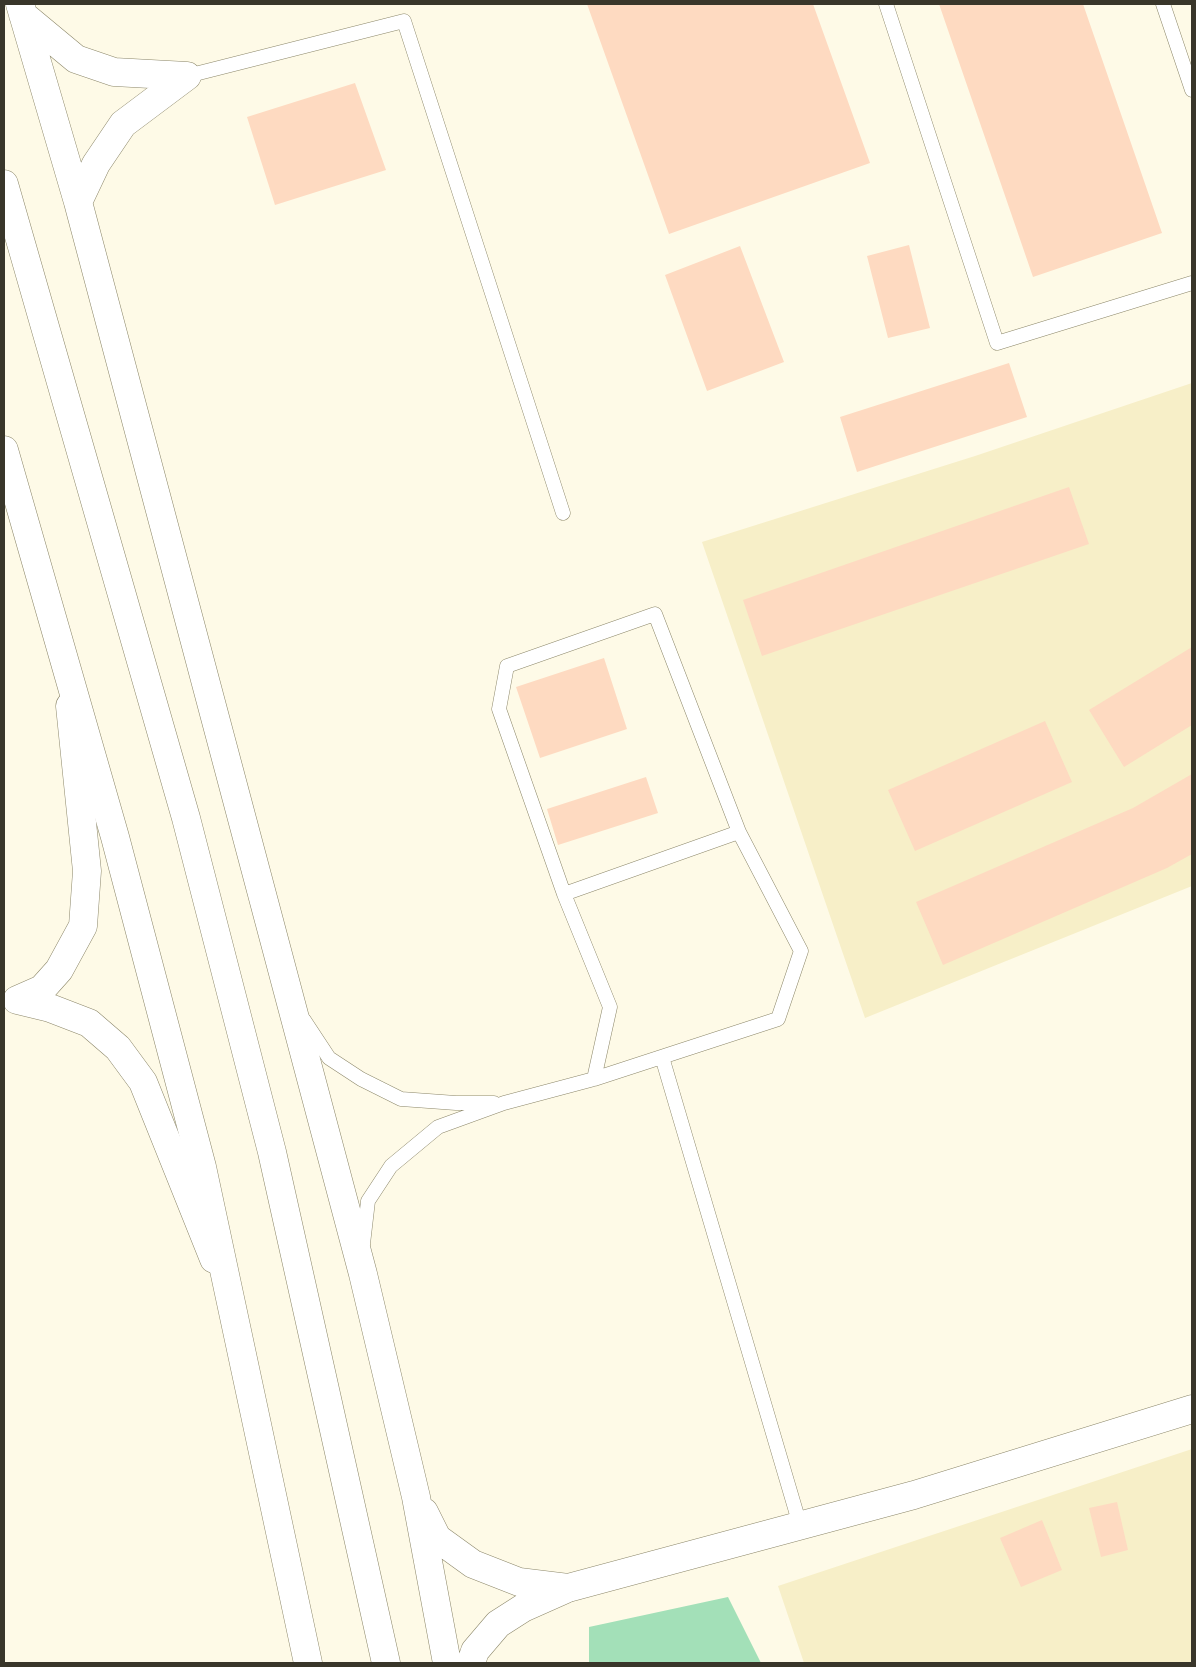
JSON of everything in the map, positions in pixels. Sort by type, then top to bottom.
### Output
[{"type":"main road","points":[[22,9],[76,59],[114,72],[187,76]]},
{"type":"main road","points":[[22,9],[78,202],[363,1274],[416,1497],[446,1663]]},
{"type":"main road","points":[[78,202],[96,164],[123,124],[187,76]]},
{"type":"main road","points":[[4,184],[191,837],[272,1152],[386,1663]]},
{"type":"main road","points":[[4,450],[115,838],[202,1168],[308,1663]]},
{"type":"main road","points":[[10,1002],[42,989],[59,970],[83,926],[87,871],[66,665]]},
{"type":"main road","points":[[10,1002],[50,1008],[89,1023],[123,1055],[143,1082],[231,1301]]},
{"type":"main road","points":[[471,1663],[475,1651],[498,1624],[523,1608],[568,1588],[914,1495],[1192,1409]]},
{"type":"main road","points":[[416,1497],[437,1538],[473,1564],[519,1582],[568,1588]]},
{"type":"lane","points":[[886,4],[997,343],[1192,283]]},
{"type":"lane","points":[[1163,4],[1192,90]]},
{"type":"lane","points":[[187,76],[404,21],[563,513]]},
{"type":"lane","points":[[363,1274],[363,1231],[368,1202],[391,1166],[438,1127],[504,1103],[594,1079],[778,1019],[801,951],[739,832],[654,614],[507,666],[499,709],[564,894],[610,1007],[594,1079]]},
{"type":"lane","points":[[564,894],[739,832]]},
{"type":"lane","points":[[292,1002],[329,1058],[361,1080],[401,1099],[456,1104],[504,1103]]},
{"type":"lane","points":[[662,1057],[800,1525]]},
{"type":"shaded area","points":[[1192,383],[1192,886],[865,1018],[702,542],[975,456]]},
{"type":"shaded area","points":[[1192,1449],[1192,1663],[804,1663],[778,1586]]},
{"type":"green space","points":[[728,1597],[761,1663],[589,1663],[589,1627]]},
{"type":"building","points":[[587,4],[813,4],[870,163],[669,234]]},
{"type":"building","points":[[939,4],[1083,4],[1162,233],[1033,277]]},
{"type":"building","points":[[355,83],[386,170],[275,205],[247,117]]},
{"type":"building","points":[[909,245],[930,328],[888,338],[867,256]]},
{"type":"building","points":[[740,246],[784,362],[707,391],[665,275]]},
{"type":"building","points":[[1009,363],[1027,417],[857,472],[840,417]]},
{"type":"building","points":[[1069,487],[1089,544],[762,656],[743,600]]},
{"type":"building","points":[[1192,647],[1192,725],[1124,767],[1089,710]]},
{"type":"building","points":[[604,658],[627,729],[540,758],[516,687]]},
{"type":"building","points":[[1045,721],[1072,782],[915,851],[888,790]]},
{"type":"building","points":[[1192,774],[1192,854],[1167,868],[943,965],[916,902],[1133,808]]},
{"type":"building","points":[[646,777],[658,813],[558,845],[547,809]]},
{"type":"building","points":[[1117,1502],[1128,1550],[1101,1557],[1089,1508]]},
{"type":"building","points":[[1042,1520],[1062,1570],[1021,1587],[1000,1538]]}]
